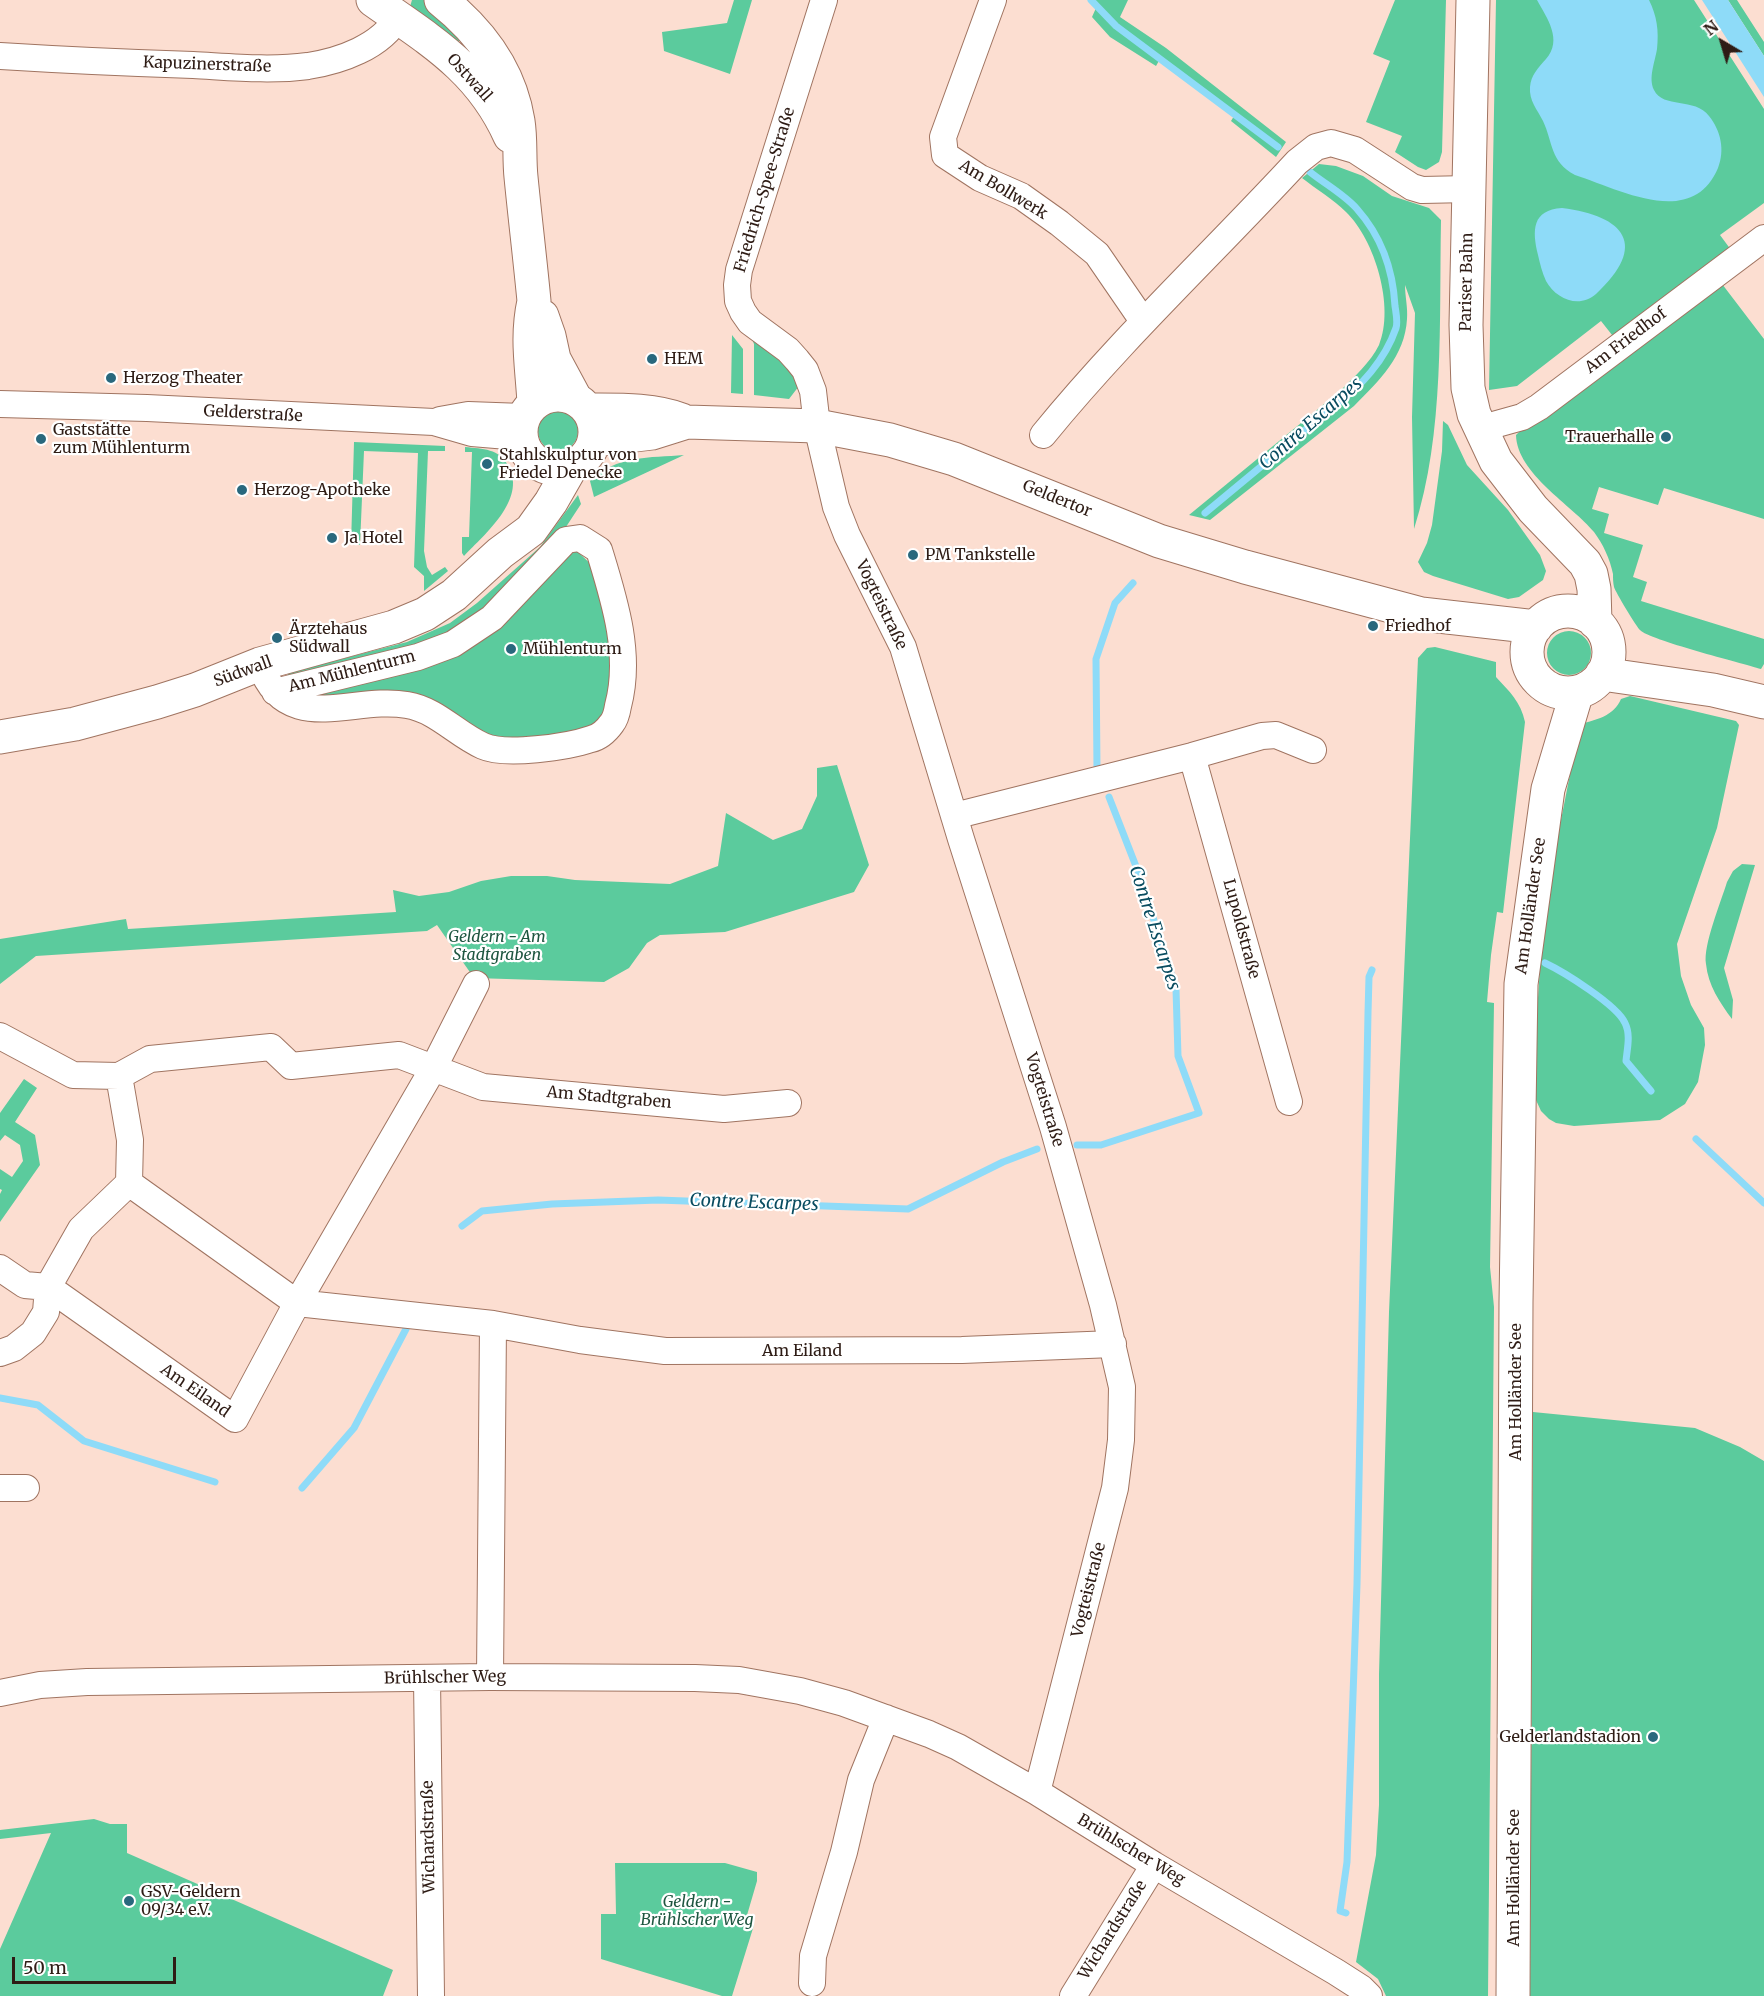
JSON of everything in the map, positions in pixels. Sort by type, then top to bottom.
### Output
[{"type":"street","name":"Ostwall","points":[[441,0],[471,26],[484,41],[498,63],[510,89],[518,120],[519,157],[534,301],[528,341],[528,431]]},
{"type":"street","name":"Friedrich-Spee-Straße","points":[[818,426],[813,391],[805,370],[788,350],[750,322],[738,301],[737,285],[739,270],[824,0]]},
{"type":"street","name":"Am Bollwerk","points":[[993,0],[943,137],[945,155],[980,177],[1021,196],[1097,254],[1143,321]]},
{"type":"street","name":"Pariser Bahn","points":[[1473,0],[1467,369],[1470,401],[1479,429],[1496,461],[1512,483],[1585,563],[1591,574],[1594,589],[1586,664]]},
{"type":"street","name":"Ostwall","points":[[392,6],[450,55],[480,86],[494,106],[519,157]]},
{"type":"street","name":"Kapuzinerstraße","points":[[0,56],[291,68],[327,62],[366,46],[384,35],[392,28],[392,6]]},
{"type":"street","points":[[1043,435],[1086,382],[1143,321],[1297,162],[1316,147],[1331,143],[1355,150],[1373,160],[1402,182],[1422,190],[1469,189]]},
{"type":"street","name":"Am Friedhof","points":[[1479,429],[1522,417],[1539,408],[1764,238]]},
{"type":"street","name":"Ostwall","points":[[534,301],[546,326],[554,359],[586,416]]},
{"type":"street","points":[[563,395],[586,416],[590,452],[570,467],[558,470],[546,468],[528,431],[540,398],[563,395]]},
{"type":"street","name":"Gelderstraße","points":[[0,404],[147,408],[434,422],[468,416],[528,431]]},
{"type":"street","name":"Geldertor","points":[[586,416],[656,414],[672,416],[687,422],[818,426],[890,441],[954,459],[1159,541],[1245,567],[1421,614],[1500,645],[1528,659]]},
{"type":"street","name":"Vogteistraße","points":[[818,426],[836,507],[847,536],[903,647],[954,816],[1053,1126],[1113,1344],[1122,1388],[1122,1415],[1115,1488],[1037,1792]]},
{"type":"street","name":"Südwall","points":[[500,553],[529,495],[528,431]]},
{"type":"street","name":"Südwall","points":[[0,737],[75,724],[146,706],[195,690],[268,678],[425,614],[454,595],[540,520],[570,467]]},
{"type":"street","name":"Pariser Bahn","points":[[1528,659],[1527,648],[1530,637],[1549,620],[1568,584],[1569,573],[1565,548],[1558,534]]},
{"type":"street","name":"Am Mühlenturm","points":[[580,538],[599,549],[621,634],[622,690],[614,721],[604,732],[592,739],[534,749],[499,750],[484,747],[429,712],[410,705],[391,703],[313,709],[293,704],[268,678],[418,657],[453,644],[492,618],[566,540],[580,538]]},
{"type":"street","name":"Geldertor","points":[[1421,614],[1549,620],[1574,612],[1585,615],[1586,664],[1764,702]]},
{"type":"street","points":[[1528,659],[1531,671],[1538,681],[1586,664]]},
{"type":"street","name":"Am Holländer See","points":[[1513,1996],[1521,984],[1548,789],[1586,664]]},
{"type":"street","points":[[954,816],[1262,736],[1276,735],[1313,750]]},
{"type":"street","name":"Lupoldstraße","points":[[1192,756],[1289,1102]]},
{"type":"street","points":[[434,1067],[476,984]]},
{"type":"street","points":[[0,1036],[73,1075],[120,1076],[130,1140],[129,1183],[81,1229],[48,1287],[46,1312],[33,1334],[15,1348],[0,1353]]},
{"type":"street","name":"Am Stadtgraben","points":[[120,1076],[150,1059],[271,1047],[291,1066],[399,1055],[483,1087],[724,1109],[788,1103]]},
{"type":"street","name":"Am Eiland","points":[[48,1287],[235,1419],[297,1303],[434,1067]]},
{"type":"street","name":"Am Eiland","points":[[129,1183],[297,1303],[493,1324],[580,1340],[665,1351],[962,1350],[1113,1344]]},
{"type":"street","points":[[0,1268],[25,1285],[48,1287]]},
{"type":"street","points":[[490,1677],[493,1324]]},
{"type":"street","points":[[0,1488],[26,1488]]},
{"type":"street","name":"Brühlscher Weg","points":[[0,1693],[40,1685],[87,1682],[490,1677],[739,1680],[800,1691],[844,1703],[958,1747],[1336,1972],[1361,1988],[1368,1996]]},
{"type":"street","name":"Wichardstraße","points":[[427,1678],[430,1996]]},
{"type":"street","points":[[812,1983],[811,1971],[815,1948],[844,1852],[861,1780],[886,1718]]},
{"type":"street","name":"Wichardstraße","points":[[1073,1996],[1154,1865]]},
{"type":"green space","points":[[412,0],[426,0],[469,38],[456,42],[409,10]]},
{"type":"green space","points":[[734,0],[752,0],[730,74],[664,51],[662,32],[727,23]]},
{"type":"green space","points":[[1089,0],[1128,0],[1120,17],[1166,48],[1286,142],[1276,157],[1231,121],[1234,116],[1160,59],[1156,66],[1110,37],[1092,17],[1096,8]]},
{"type":"green space","points":[[1395,0],[1446,0],[1442,152],[1439,162],[1426,170],[1395,152],[1402,136],[1366,122],[1390,61],[1373,54]]},
{"type":"green space","points":[[1496,0],[1694,0],[1764,109],[1764,203],[1720,235],[1734,254],[1616,340],[1601,321],[1517,386],[1489,390]]},
{"type":"green space","points":[[1728,0],[1737,0],[1764,42],[1764,56]]},
{"type":"green space","points":[[1319,164],[1336,166],[1363,176],[1392,196],[1429,208],[1441,220],[1440,337],[1436,416],[1424,492],[1414,529],[1412,417],[1415,313],[1405,285],[1407,319],[1401,345],[1389,367],[1373,387],[1354,406],[1210,520],[1189,515],[1340,391],[1367,364],[1379,345],[1385,312],[1379,275],[1373,256],[1366,239],[1346,212],[1302,178]]},
{"type":"green space","points":[[1719,280],[1764,339],[1764,519],[1664,488],[1658,505],[1599,487],[1592,509],[1609,514],[1604,533],[1643,545],[1633,577],[1647,582],[1641,601],[1764,639],[1764,664],[1761,669],[1677,645],[1640,630],[1616,590],[1606,552],[1594,532],[1535,476],[1519,449],[1516,435]]},
{"type":"green space","points":[[732,335],[743,349],[743,394],[731,393]]},
{"type":"green space","points":[[752,339],[757,339],[795,372],[799,386],[789,399],[754,395],[754,344]]},
{"type":"green space","points":[[558,411],[566,412],[572,417],[577,423],[577,439],[572,445],[566,450],[558,451],[550,450],[544,445],[539,439],[538,431],[539,423],[544,417],[550,412]]},
{"type":"green space","points":[[1443,421],[1448,425],[1467,465],[1508,510],[1540,555],[1546,571],[1543,580],[1519,597],[1508,599],[1433,576],[1424,572],[1418,562],[1432,525],[1442,451]]},
{"type":"green space","points":[[354,442],[445,446],[445,451],[428,451],[424,551],[427,567],[432,575],[445,567],[448,571],[424,591],[424,576],[414,567],[418,453],[364,451],[360,545],[351,545]]},
{"type":"green space","points":[[465,447],[490,451],[500,456],[509,467],[513,479],[512,492],[501,516],[464,556],[462,537],[469,537],[472,452],[465,452]]},
{"type":"green space","points":[[684,455],[594,497],[590,481],[611,466],[634,459]]},
{"type":"green space","points":[[578,495],[581,504],[564,530],[525,576],[453,637],[290,679],[287,673],[407,642],[450,623],[477,603],[540,547]]},
{"type":"green space","points":[[576,550],[600,573],[613,619],[608,715],[582,735],[497,742],[449,716],[325,702],[304,691],[409,666],[559,556]]},
{"type":"green space","points":[[1569,631],[1584,638],[1591,653],[1584,668],[1569,675],[1554,668],[1547,653],[1554,638]]},
{"type":"green space","points":[[1435,647],[1496,662],[1496,677],[1510,692],[1525,722],[1503,913],[1497,912],[1487,1002],[1494,1003],[1490,1267],[1494,1307],[1488,1996],[1386,1996],[1378,1979],[1356,1962],[1376,1855],[1379,1805],[1379,1674],[1389,1312],[1418,658],[1427,648]]},
{"type":"green space","points":[[1630,696],[1736,721],[1739,725],[1717,828],[1677,944],[1681,976],[1691,1005],[1704,1028],[1705,1045],[1698,1082],[1685,1104],[1660,1120],[1574,1126],[1556,1123],[1549,1119],[1541,1111],[1536,1100],[1533,1072],[1541,953],[1557,840],[1580,724],[1604,716],[1614,710],[1621,699]]},
{"type":"green space","name":"Geldern - Am Stadtgraben","points":[[837,765],[869,865],[854,892],[725,932],[660,935],[647,943],[629,968],[604,982],[474,978],[437,925],[427,931],[36,956],[0,984],[0,939],[126,919],[128,929],[396,912],[393,890],[419,896],[449,892],[481,881],[511,876],[547,876],[575,880],[670,884],[718,866],[726,813],[773,840],[802,829],[817,796],[817,768]]},
{"type":"green space","points":[[1742,864],[1755,865],[1724,968],[1733,1000],[1732,1019],[1712,986],[1707,972],[1706,956],[1710,935],[1727,882],[1733,871]]},
{"type":"green space","points":[[24,1079],[37,1088],[15,1122],[35,1135],[40,1165],[0,1222],[2,1190],[0,1189],[0,1169],[12,1177],[23,1161],[20,1145],[5,1135],[0,1141],[0,1113]]},
{"type":"green space","name":"Gelderlandstadion","points":[[1533,1412],[1695,1428],[1740,1447],[1764,1461],[1764,1996],[1530,1996]]},
{"type":"green space","name":"GSV-Geldern 09/34 e.V.","points":[[94,1819],[110,1824],[127,1824],[127,1853],[393,1970],[383,1996],[0,1996],[0,1949],[51,1833],[0,1839],[0,1830]]},
{"type":"green space","name":"Geldern - Brühlscher Weg","points":[[615,1863],[725,1863],[757,1872],[757,1881],[745,1922],[754,1925],[732,1996],[722,1996],[601,1959],[601,1914],[616,1914]]},
{"type":"water","points":[[1537,0],[1649,0],[1656,18],[1657,30],[1657,49],[1652,75],[1654,90],[1664,99],[1703,110],[1719,134],[1720,161],[1706,187],[1691,197],[1673,201],[1653,200],[1575,175],[1561,164],[1553,151],[1530,92],[1533,75],[1551,52],[1553,44],[1552,29]]},
{"type":"water","points":[[1702,0],[1728,0],[1764,56],[1764,97]]},
{"type":"water","points":[[1562,208],[1584,212],[1614,226],[1622,236],[1625,247],[1622,261],[1612,277],[1596,294],[1582,301],[1568,300],[1550,287],[1543,274],[1538,255],[1535,237],[1536,223],[1545,213]]},
{"type":"waterway","name":"Contre Escarpes","points":[[1091,0],[1116,26],[1278,147]]},
{"type":"waterway","name":"Contre Escarpes","points":[[1205,513],[1354,390],[1379,362],[1396,328],[1397,317],[1392,279],[1373,230],[1352,204],[1310,172]]},
{"type":"waterway","name":"Contre Escarpes","points":[[1097,769],[1096,659],[1115,603],[1133,583]]},
{"type":"waterway","name":"Contre Escarpes","points":[[1077,1145],[1101,1145],[1199,1113],[1178,1056],[1176,989],[1139,874],[1109,797]]},
{"type":"waterway","points":[[1545,963],[1589,990],[1620,1016],[1628,1032],[1626,1061],[1651,1091]]},
{"type":"waterway","points":[[1346,1913],[1340,1911],[1347,1862],[1357,1584],[1368,1013],[1369,977],[1372,970]]},
{"type":"waterway","points":[[1696,1139],[1764,1203]]},
{"type":"waterway","name":"Contre Escarpes","points":[[462,1226],[482,1211],[552,1204],[658,1200],[908,1209],[1003,1162],[1037,1149]]},
{"type":"waterway","name":"Contre Escarpes","points":[[302,1488],[354,1428],[406,1329]]},
{"type":"waterway","name":"Contre Escarpes","points":[[0,1398],[38,1405],[84,1441],[215,1482]]},
{"type":"place","name":"HEM","points":[[652,359]]},
{"type":"place","name":"Herzog Theater","points":[[111,378]]},
{"type":"place","name":"Trauerhalle","points":[[1666,437]]},
{"type":"place","name":"Gaststätte zum Mühlenturm","points":[[41,439]]},
{"type":"place","name":"Stahlskulptur von Friedel Denecke","points":[[487,464]]},
{"type":"place","name":"Herzog-Apotheke","points":[[242,490]]},
{"type":"place","name":"Ja Hotel","points":[[332,538]]},
{"type":"place","name":"PM Tankstelle","points":[[913,555]]},
{"type":"place","name":"Friedhof","points":[[1373,626]]},
{"type":"place","name":"Ärztehaus Südwall","points":[[277,638]]},
{"type":"place","name":"Mühlenturm","points":[[511,649]]},
{"type":"place","name":"Gelderlandstadion","points":[[1653,1737]]},
{"type":"place","name":"GSV-Geldern 09/34 e.V.","points":[[129,1901]]}]
